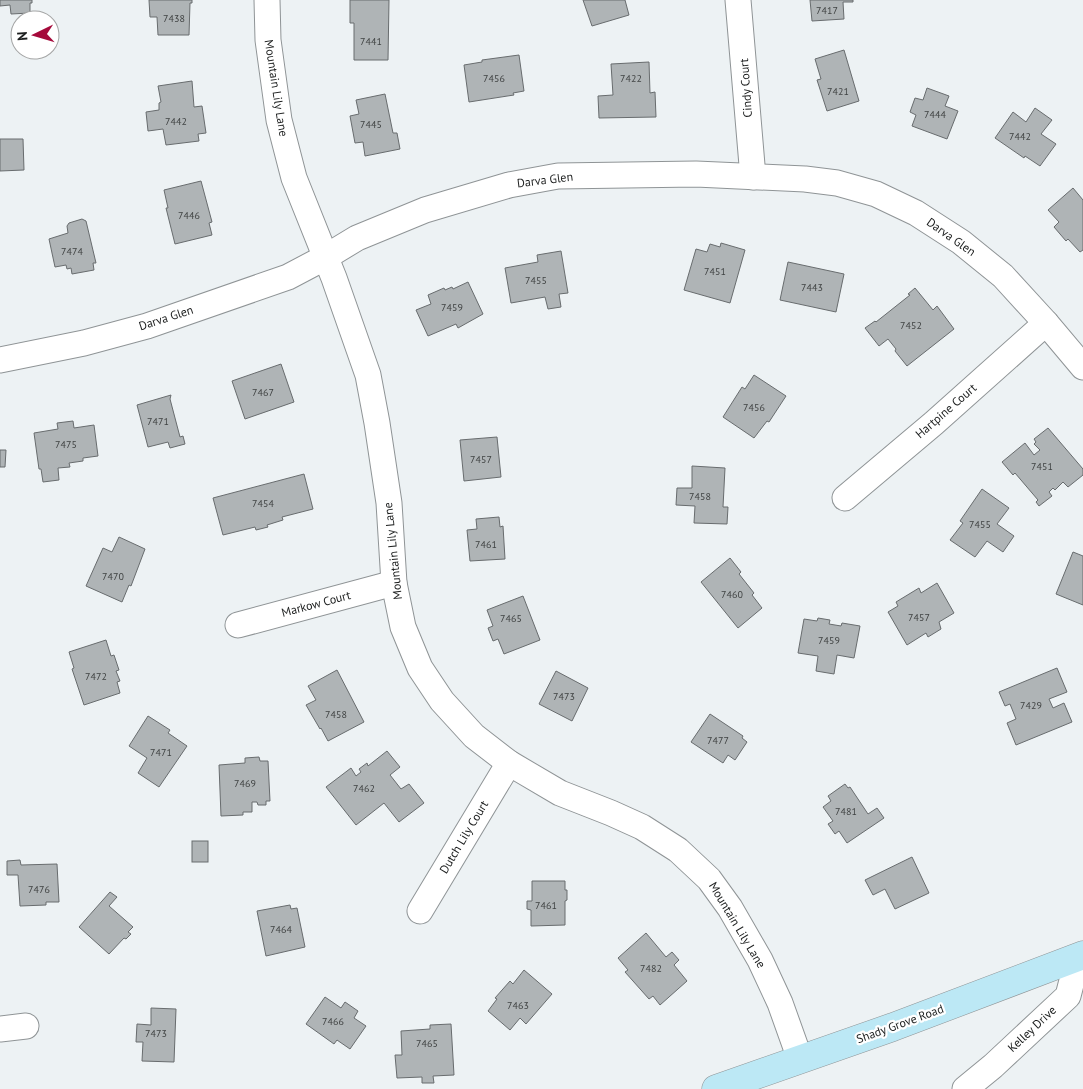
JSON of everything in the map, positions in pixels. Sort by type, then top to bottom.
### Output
[{"type":"main road","name":"Shady Grove Road","points":[[716,1089],[893,1027],[1081,956]]},
{"type":"street","name":"Mountain Lily Lane","points":[[267,0],[268,40],[279,120],[294,178],[324,258],[334,278],[368,375],[389,503],[394,583],[403,627],[420,668],[442,701],[468,729],[508,763],[560,793],[642,827],[678,850],[709,879],[730,908],[760,960],[780,1003],[800,1060]]},
{"type":"street","name":"Cindy Court","points":[[738,0],[753,177]]},
{"type":"street","name":"Darva Glen","points":[[0,360],[84,343],[147,326],[288,277],[357,238],[425,210],[510,185],[558,176],[696,174],[804,179],[837,183],[876,194],[916,213],[961,242],[1003,276],[1046,323],[1083,368]]},
{"type":"street","name":"Hartpine Court","points":[[845,498],[934,423],[1046,323]]},
{"type":"street","name":"Markow Court","points":[[238,625],[394,583]]},
{"type":"street","name":"Dutch Lily Court","points":[[420,911],[508,763]]},
{"type":"street","name":"Kelley Drive","points":[[965,1089],[993,1066],[1068,996],[1081,956]]},
{"type":"street","points":[[0,1029],[26,1026]]},
{"type":"building","points":[[0,0],[32,0],[30,10],[11,10],[10,5],[0,6]]},
{"type":"building","points":[[149,0],[192,0],[192,3],[190,3],[189,35],[158,35],[157,17],[150,17]]},
{"type":"building","points":[[350,0],[389,0],[388,60],[354,60],[354,23],[350,23]]},
{"type":"building","points":[[583,0],[625,0],[629,15],[592,26]]},
{"type":"building","points":[[810,0],[853,0],[853,2],[843,2],[844,19],[812,21]]},
{"type":"building","points":[[844,50],[859,101],[827,111],[817,80],[821,79],[815,59]]},
{"type":"building","points":[[519,55],[524,91],[513,93],[514,95],[469,102],[464,65],[482,62],[482,60]]},
{"type":"building","points":[[649,62],[650,93],[655,92],[656,117],[599,118],[598,96],[613,95],[611,64]]},
{"type":"building","points":[[192,81],[194,107],[202,106],[206,133],[198,134],[199,141],[166,145],[163,129],[148,131],[146,112],[159,110],[159,103],[161,102],[158,86]]},
{"type":"building","points":[[927,88],[949,96],[945,106],[958,111],[947,139],[912,126],[916,115],[910,112],[915,98],[923,100]]},
{"type":"building","points":[[385,94],[393,133],[397,133],[400,149],[365,156],[363,142],[355,143],[350,116],[359,114],[356,100]]},
{"type":"building","points":[[1035,108],[1052,120],[1041,134],[1056,144],[1040,166],[1025,156],[1024,158],[995,138],[1013,112],[1026,122]]},
{"type":"building","points":[[0,139],[23,139],[24,170],[0,171]]},
{"type":"building","points":[[201,181],[212,222],[209,223],[212,235],[175,244],[166,208],[168,208],[164,190]]},
{"type":"building","points":[[1073,188],[1083,200],[1083,250],[1080,252],[1068,239],[1066,241],[1054,227],[1059,222],[1048,210]]},
{"type":"building","points":[[82,219],[86,221],[96,263],[93,263],[94,270],[72,274],[71,268],[67,269],[66,265],[55,267],[49,239],[68,233],[67,226],[69,223]]},
{"type":"building","points":[[721,243],[745,250],[730,303],[684,290],[696,249],[707,252],[710,244],[720,247]]},
{"type":"building","points":[[561,251],[568,293],[559,294],[561,307],[548,309],[545,297],[511,303],[505,268],[538,262],[537,255]]},
{"type":"building","points":[[788,262],[844,274],[836,312],[780,300]]},
{"type":"building","points":[[468,282],[483,314],[458,328],[456,324],[428,336],[416,310],[431,304],[428,295],[444,288],[445,290],[452,287],[453,289]]},
{"type":"building","points":[[915,288],[933,310],[937,306],[954,329],[907,366],[888,339],[879,346],[865,328],[876,322],[910,295],[908,294]]},
{"type":"building","points":[[281,364],[294,402],[245,419],[232,381]]},
{"type":"building","points":[[754,375],[786,396],[769,422],[767,421],[754,438],[723,417],[742,387],[745,389]]},
{"type":"building","points":[[171,395],[170,399],[180,437],[183,436],[185,444],[170,448],[168,442],[148,447],[137,405]]},
{"type":"building","points":[[73,421],[74,428],[94,425],[98,456],[83,458],[83,461],[69,463],[70,467],[58,468],[59,480],[43,482],[41,469],[39,469],[34,433],[58,429],[57,423]]},
{"type":"building","points":[[1048,428],[1083,469],[1083,475],[1068,487],[1063,482],[1055,490],[1053,488],[1049,492],[1052,496],[1039,506],[1036,502],[1038,500],[1015,473],[1013,475],[1002,462],[1025,443],[1034,455],[1040,450],[1034,444],[1036,442],[1034,439]]},
{"type":"building","points":[[497,437],[501,477],[464,481],[460,440]]},
{"type":"building","points":[[0,450],[6,450],[5,467],[0,467]]},
{"type":"building","points":[[692,466],[725,468],[723,507],[728,507],[727,524],[694,523],[695,506],[676,505],[677,488],[692,488]]},
{"type":"building","points":[[304,474],[313,509],[282,517],[283,520],[267,525],[268,527],[256,530],[255,527],[223,535],[213,498]]},
{"type":"building","points":[[982,489],[1009,508],[997,524],[1014,536],[1003,552],[987,541],[975,557],[950,540],[963,523],[960,521]]},
{"type":"building","points":[[499,517],[500,527],[503,526],[505,559],[470,561],[467,530],[477,529],[476,519]]},
{"type":"building","points":[[119,537],[145,549],[131,586],[129,585],[122,602],[86,586],[103,548],[112,552]]},
{"type":"building","points":[[1073,552],[1083,556],[1083,605],[1056,594]]},
{"type":"building","points":[[730,558],[741,572],[739,574],[754,593],[752,595],[762,608],[738,628],[701,582]]},
{"type":"building","points":[[937,583],[954,613],[939,622],[941,629],[928,637],[926,633],[907,645],[888,612],[898,606],[896,602],[919,588],[921,593]]},
{"type":"building","points":[[523,596],[540,640],[504,654],[498,639],[493,641],[488,628],[493,626],[487,610]]},
{"type":"building","points":[[818,618],[830,620],[829,624],[841,626],[842,623],[860,626],[854,658],[837,655],[834,674],[816,671],[818,656],[798,653],[804,619],[817,621]]},
{"type":"building","points":[[106,640],[111,656],[114,655],[119,670],[116,671],[120,681],[117,682],[120,693],[84,705],[72,669],[74,668],[69,652]]},
{"type":"building","points":[[1057,668],[1067,692],[1049,699],[1053,708],[1064,703],[1072,722],[1016,745],[1007,723],[1016,719],[1010,704],[1005,706],[999,692]]},
{"type":"building","points":[[337,670],[364,722],[328,741],[306,705],[316,700],[308,686]]},
{"type":"building","points":[[556,671],[588,688],[572,721],[539,704]]},
{"type":"building","points":[[710,714],[743,736],[742,738],[747,742],[735,760],[728,755],[723,763],[691,742]]},
{"type":"building","points":[[148,716],[170,730],[168,733],[187,746],[159,787],[138,773],[147,758],[129,746]]},
{"type":"building","points":[[387,751],[400,767],[390,775],[401,789],[409,784],[424,803],[399,822],[384,803],[356,825],[326,787],[351,768],[356,776],[361,772],[359,769],[367,763],[368,766]]},
{"type":"building","points":[[259,757],[260,761],[268,761],[270,801],[266,801],[266,805],[258,805],[257,802],[252,802],[252,812],[243,812],[243,815],[221,816],[219,765],[245,763],[245,758]]},
{"type":"building","points":[[845,784],[848,788],[850,787],[868,814],[877,808],[884,818],[847,843],[839,831],[835,834],[828,824],[833,821],[823,807],[831,801],[828,796]]},
{"type":"building","points":[[192,841],[208,841],[208,862],[192,862]]},
{"type":"building","points":[[912,857],[929,893],[895,909],[885,889],[873,895],[865,880]]},
{"type":"building","points":[[20,860],[21,865],[57,864],[59,902],[46,902],[46,905],[20,906],[18,875],[7,875],[7,861]]},
{"type":"building","points":[[532,881],[565,881],[567,900],[565,901],[565,925],[531,926],[531,910],[527,909],[527,901],[532,901]]},
{"type":"building","points":[[110,892],[117,897],[109,906],[133,927],[128,932],[131,934],[126,939],[124,938],[109,954],[79,927]]},
{"type":"building","points":[[290,905],[291,909],[297,908],[305,947],[266,956],[257,911]]},
{"type":"building","points":[[646,933],[666,957],[672,952],[679,960],[674,965],[687,981],[660,1005],[653,996],[649,999],[625,972],[628,970],[618,958]]},
{"type":"building","points":[[524,970],[552,994],[526,1024],[520,1018],[510,1030],[488,1011],[497,999],[495,998],[510,981],[513,984]]},
{"type":"building","points":[[325,997],[341,1008],[345,1002],[358,1011],[354,1018],[366,1026],[350,1049],[337,1040],[334,1044],[306,1024]]},
{"type":"building","points":[[151,1008],[176,1009],[174,1062],[142,1061],[143,1042],[136,1042],[137,1024],[151,1025]]},
{"type":"building","points":[[451,1024],[454,1075],[433,1076],[434,1083],[422,1083],[422,1077],[397,1078],[395,1055],[402,1055],[401,1031],[430,1029],[430,1025]]}]
